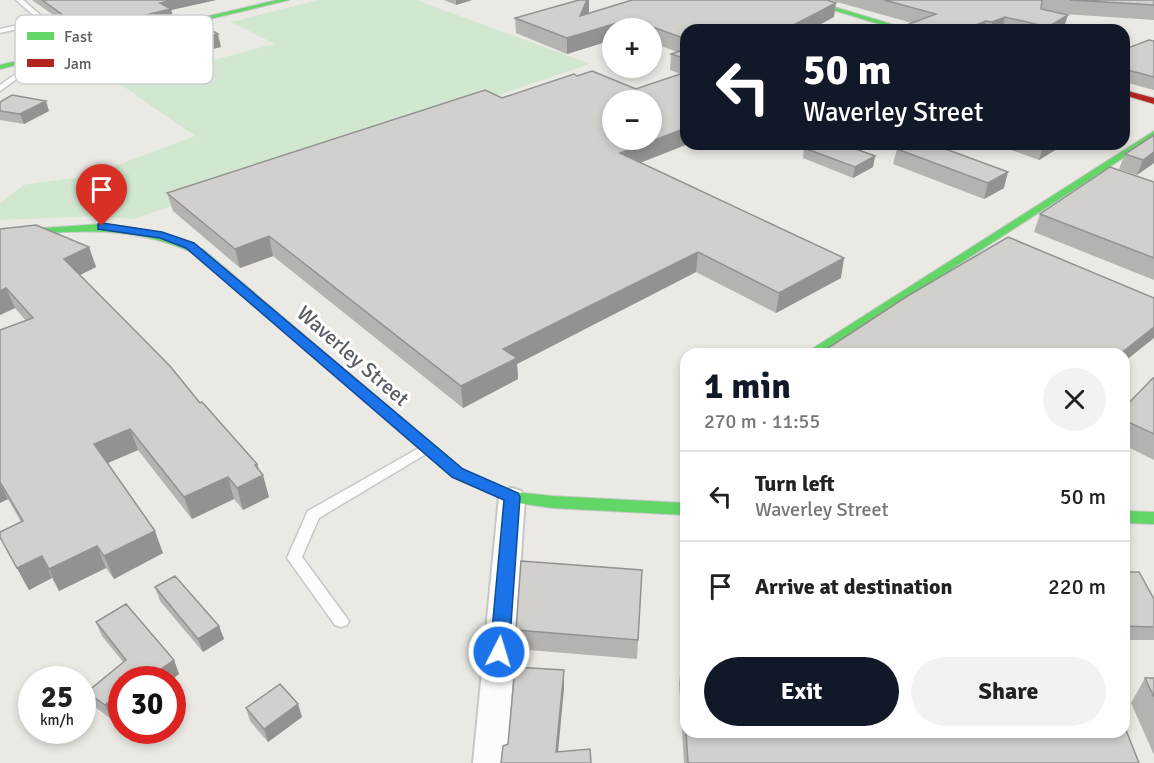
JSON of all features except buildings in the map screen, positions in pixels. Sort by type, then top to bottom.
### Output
[{"type":"street","points":[[213,17],[286,0]]},
{"type":"street","points":[[803,0],[887,24]]},
{"type":"street","points":[[0,67],[15,64]]},
{"type":"street","points":[[1130,95],[1154,101]]},
{"type":"street","points":[[1130,149],[1154,134]]},
{"type":"street","points":[[820,348],[1129,150]]},
{"type":"street","name":"Waverley Street","points":[[0,234],[102,226],[162,235],[190,245],[457,473],[512,497],[552,502],[680,509]]},
{"type":"street","points":[[490,763],[512,497]]},
{"type":"street","points":[[1130,518],[1154,518]]},
{"type":"lane","points":[[19,0],[37,15]]},
{"type":"lane","points":[[0,31],[15,28]]},
{"type":"lane","points":[[0,89],[15,78]]},
{"type":"lane","points":[[340,621],[294,558],[313,515],[427,447]]},
{"type":"green space","points":[[318,0],[416,0],[590,64],[133,219],[97,216],[0,220],[0,204],[23,185],[88,176],[195,136],[120,84],[213,84],[213,60],[275,44],[231,22]]},
{"type":"traffic: fast","points":[[213,17],[286,0]]},
{"type":"traffic: fast","points":[[803,0],[886,24]]},
{"type":"traffic: fast","points":[[0,67],[15,63]]},
{"type":"traffic: fast","points":[[1130,149],[1154,134]]},
{"type":"traffic: fast","points":[[820,348],[1129,150]]},
{"type":"traffic: fast","points":[[0,234],[52,229],[102,228],[127,229],[176,241],[200,252],[457,473],[512,497],[552,502],[680,509]]},
{"type":"traffic: fast","points":[[1130,517],[1154,518]]},
{"type":"traffic: jam","points":[[1130,95],[1154,101]]},
{"type":"route","points":[[102,226],[162,235],[190,245],[457,473],[512,497],[499,652]]}]
